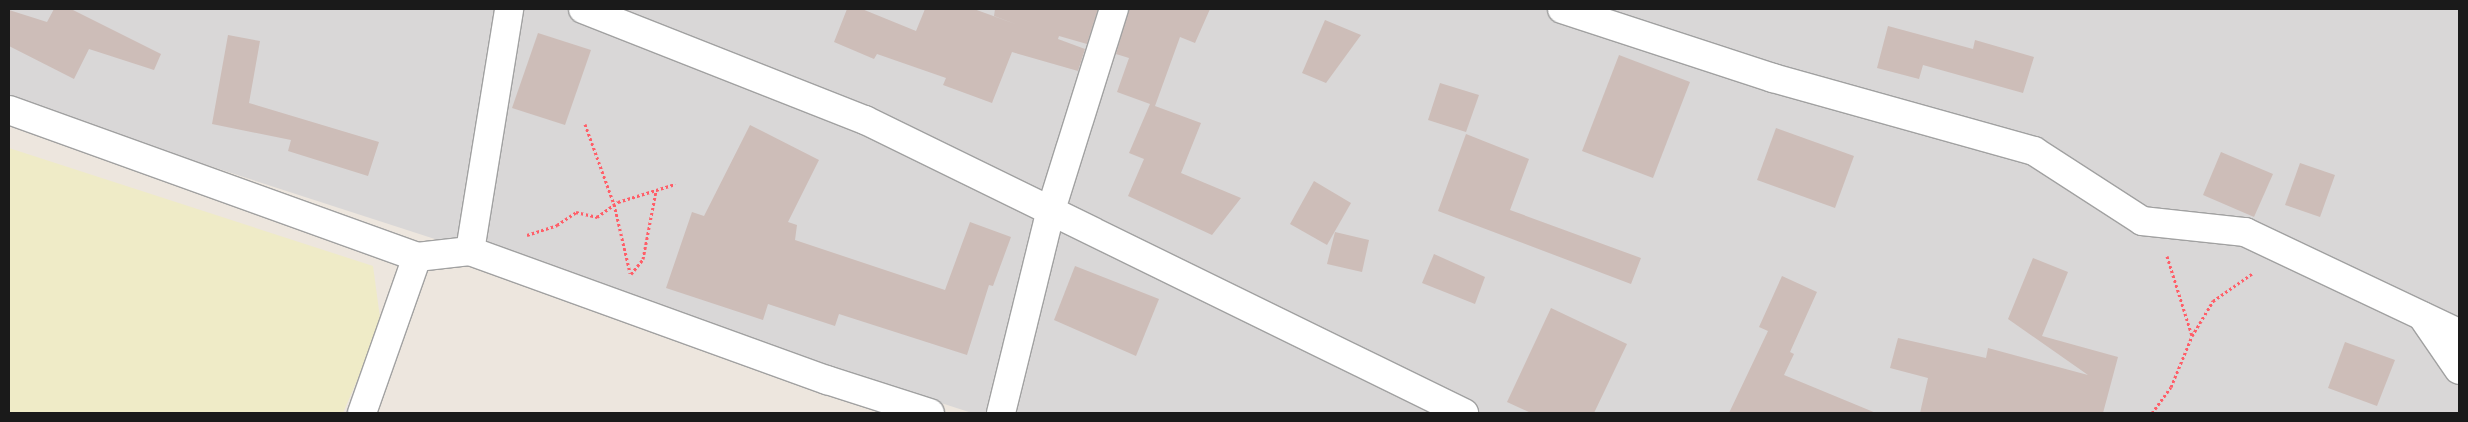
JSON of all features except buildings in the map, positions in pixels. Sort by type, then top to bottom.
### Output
[{"type":"street","points":[[470,251],[509,9]]},
{"type":"street","points":[[584,9],[865,120],[1050,213],[1464,413]]},
{"type":"street","points":[[1001,413],[1050,213],[1114,9]]},
{"type":"street","points":[[1562,9],[1773,78],[2034,151],[2142,221],[2245,232],[2459,333]]},
{"type":"street","points":[[9,110],[417,257],[470,251],[634,311],[930,413]]},
{"type":"street","points":[[362,413],[417,257]]},
{"type":"street","points":[[2420,313],[2459,370]]},
{"type":"path","points":[[585,124],[614,204],[630,274],[634,311]]},
{"type":"path","points":[[507,264],[527,235],[557,226],[576,212],[597,217],[614,204],[675,184]]},
{"type":"path","points":[[630,274],[643,259],[656,191]]},
{"type":"path","points":[[2142,221],[2163,242],[2192,336]]},
{"type":"path","points":[[2152,413],[2172,387],[2192,336],[2213,301],[2285,250]]},
{"type":"shaded area","points":[[9,9],[2459,9],[2459,413],[972,413],[9,101]]},
{"type":"shaded area","points":[[9,148],[373,266],[381,325],[343,413],[9,413]]}]
